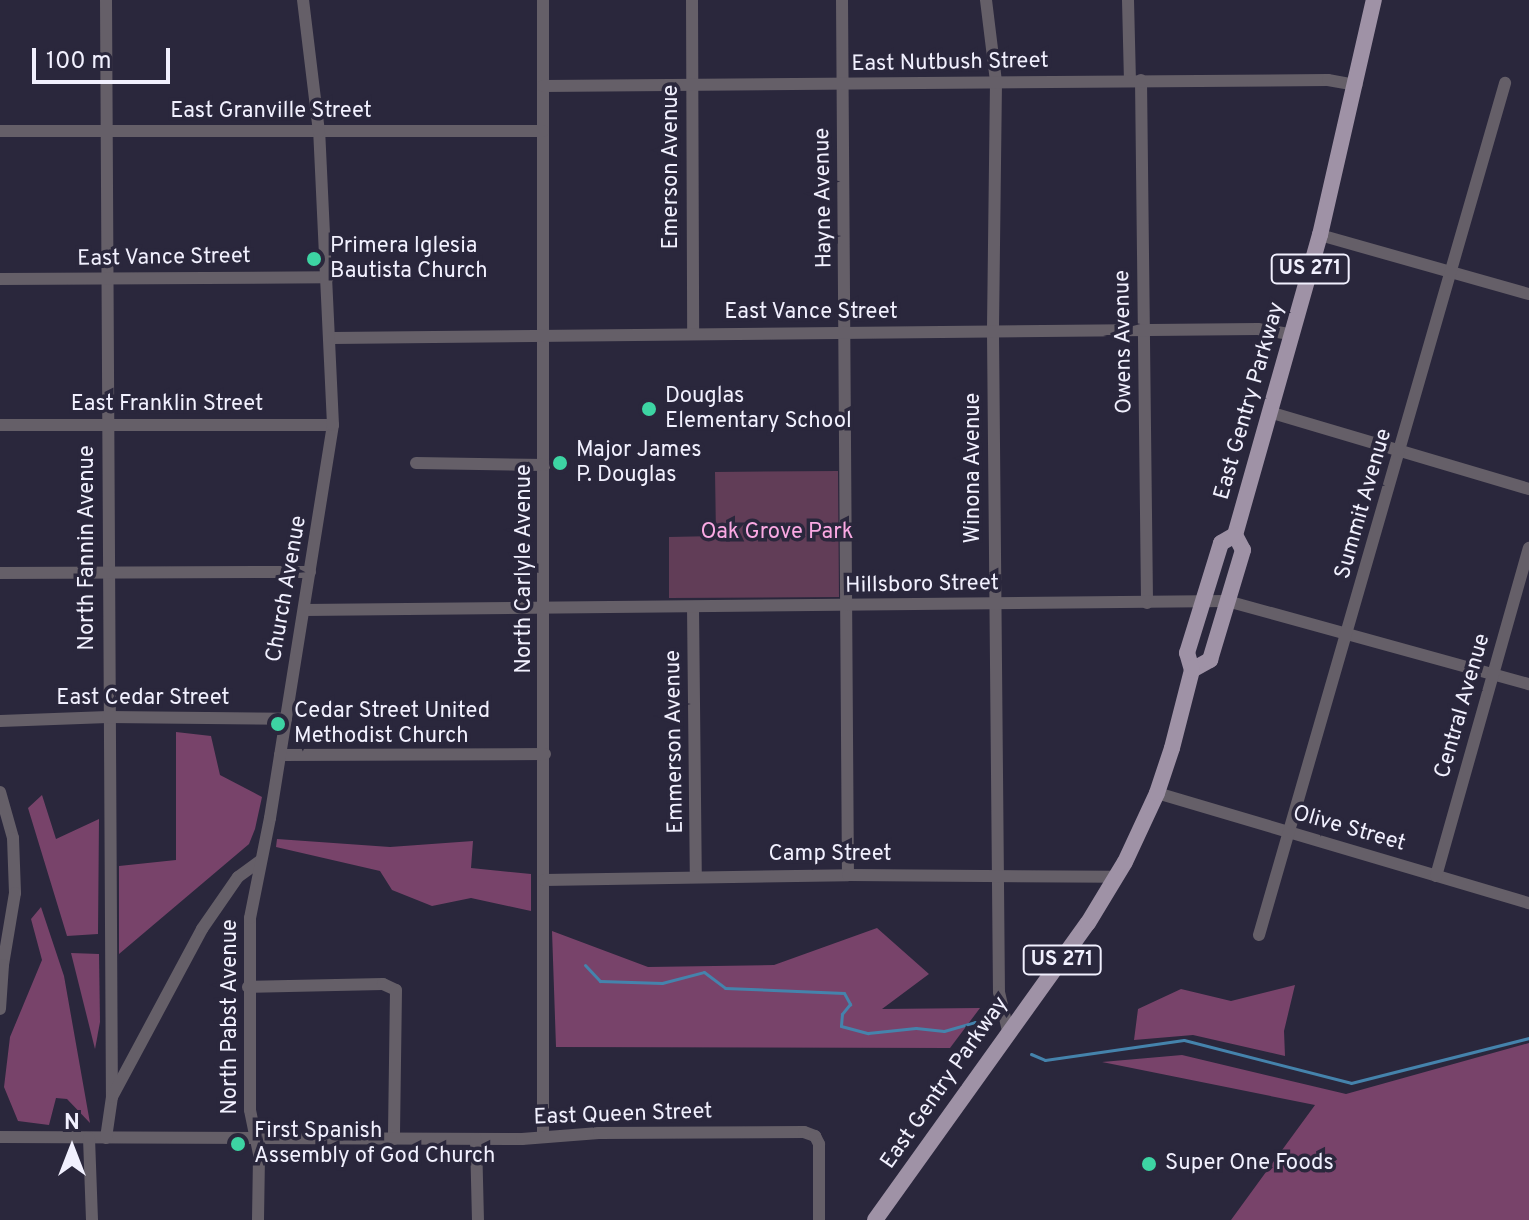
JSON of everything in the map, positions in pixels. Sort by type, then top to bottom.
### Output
[{"type":"main road","name":"East Gentry Parkway","points":[[1192,670],[1210,660],[1243,550],[1235,535],[1320,235],[1357,85],[1374,0]]},
{"type":"main road","name":"East Gentry Parkway","points":[[875,1220],[1088,923],[1116,877],[1157,793],[1192,670],[1187,653],[1202,603],[1221,543],[1235,535]]},
{"type":"street","name":"North Fannin Avenue","points":[[106,0],[112,1097]]},
{"type":"street","name":"Church Avenue","points":[[260,861],[333,425],[332,338],[319,132],[303,0]]},
{"type":"street","name":"North Carlyle Avenue","points":[[543,0],[543,1137]]},
{"type":"street","name":"Emerson Avenue","points":[[692,0],[693,334]]},
{"type":"street","name":"Hayne Avenue","points":[[842,0],[848,875]]},
{"type":"street","name":"Winona Avenue","points":[[986,0],[996,82],[993,333],[997,876],[999,992],[1008,1031]]},
{"type":"street","name":"Owens Avenue","points":[[1128,0],[1136,80],[1144,330],[1147,603]]},
{"type":"street","name":"East Nutbush Street","points":[[543,86],[1136,80],[1328,80],[1357,85]]},
{"type":"street","name":"Summit Avenue","points":[[1259,935],[1505,83]]},
{"type":"street","name":"East Granville Street","points":[[0,131],[543,131]]},
{"type":"street","points":[[1320,235],[1529,294]]},
{"type":"street","name":"East Vance Street","points":[[0,279],[328,277]]},
{"type":"street","name":"East Vance Street","points":[[332,338],[1258,329],[1291,334]]},
{"type":"street","points":[[1269,412],[1529,489]]},
{"type":"street","name":"East Franklin Street","points":[[0,425],[333,425]]},
{"type":"street","points":[[416,463],[545,465]]},
{"type":"street","name":"Central Avenue","points":[[1436,876],[1529,548]]},
{"type":"street","points":[[0,573],[310,572]]},
{"type":"street","name":"Hillsboro Street","points":[[304,610],[1227,601],[1529,684]]},
{"type":"street","name":"Emmerson Avenue","points":[[693,607],[696,876]]},
{"type":"street","name":"East Cedar Street","points":[[0,721],[108,717],[286,719]]},
{"type":"street","points":[[280,755],[545,754]]},
{"type":"street","name":"Olive Street","points":[[1157,793],[1529,903]]},
{"type":"street","points":[[0,794],[13,838],[15,893],[1,965],[0,1009]]},
{"type":"street","points":[[106,1138],[112,1097],[202,929],[238,877],[260,861]]},
{"type":"street","name":"North Pabst Avenue","points":[[258,1220],[259,1154],[253,1138],[248,987],[251,905],[260,861]]},
{"type":"street","name":"Camp Street","points":[[544,880],[848,875],[1116,877]]},
{"type":"street","points":[[248,987],[383,984],[396,990],[394,1139]]},
{"type":"street","name":"East Queen Street","points":[[0,1137],[476,1139],[599,1133],[804,1132],[815,1136],[819,1144],[819,1220]]},
{"type":"street","points":[[89,1138],[92,1220]]},
{"type":"street","points":[[476,1139],[478,1220]]},
{"type":"green space","name":"Oak Grove Park","points":[[838,471],[839,597],[669,598],[669,537],[716,536],[715,472]]},
{"type":"shaded area","points":[[176,732],[211,736],[220,775],[262,797],[255,829],[249,844],[119,954],[119,866],[176,860]]},
{"type":"shaded area","points":[[42,795],[56,839],[99,819],[98,934],[67,936],[28,808]]},
{"type":"shaded area","points":[[277,839],[390,847],[473,841],[471,868],[531,874],[531,911],[471,898],[432,906],[392,890],[380,871],[276,847]]},
{"type":"shaded area","points":[[41,907],[64,976],[90,1123],[67,1099],[56,1098],[49,1125],[18,1121],[4,1087],[10,1037],[42,960],[31,919]]},
{"type":"shaded area","points":[[877,928],[929,974],[882,1009],[980,1008],[950,1048],[556,1047],[552,931],[648,967],[774,965]]},
{"type":"shaded area","points":[[71,953],[99,954],[100,1022],[95,1049]]},
{"type":"shaded area","points":[[1295,985],[1284,1031],[1285,1056],[1193,1035],[1134,1040],[1138,1009],[1181,989],[1231,1001]]},
{"type":"shaded area","points":[[1529,1043],[1529,1220],[1231,1220],[1315,1105],[1102,1062],[1182,1055],[1346,1094]]},
{"type":"waterway","points":[[585,965],[600,981],[662,983],[704,972],[725,988],[844,993],[850,1004],[842,1014],[841,1026],[868,1033],[916,1028],[944,1031],[975,1022],[983,1025]]},
{"type":"waterway","points":[[1031,1054],[1045,1060],[1184,1040],[1351,1083],[1529,1038]]},
{"type":"place","name":"Primera Iglesia Bautista Church","points":[[314,259]]},
{"type":"place","name":"Douglas Elementary School","points":[[649,409]]},
{"type":"place","name":"Major James P. Douglas","points":[[560,463]]},
{"type":"place","name":"Cedar Street United Methodist Church","points":[[278,724]]},
{"type":"place","name":"First Spanish Assembly of God Church","points":[[238,1144]]},
{"type":"place","name":"Super One Foods","points":[[1149,1164]]}]
